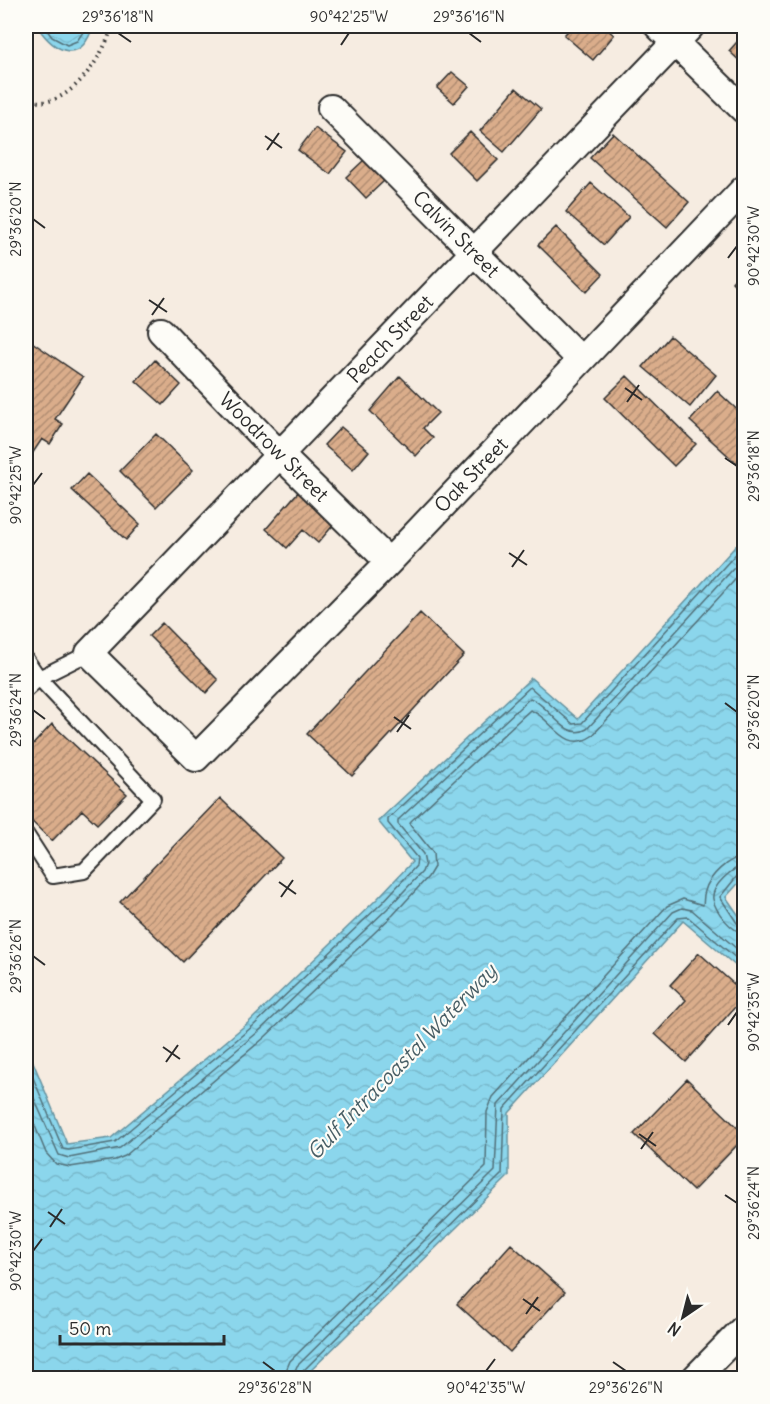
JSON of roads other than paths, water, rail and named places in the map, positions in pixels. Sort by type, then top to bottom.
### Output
[{"type":"street","points":[[675,31],[744,110]]},
{"type":"street","name":"Peach Street","points":[[89,653],[473,252],[675,31]]},
{"type":"street","name":"Calvin Street","points":[[332,108],[581,360]]},
{"type":"street","name":"Oak Street","points":[[89,653],[196,758],[388,562],[744,189]]},
{"type":"street","name":"Woodrow Street","points":[[161,331],[280,455],[388,562]]},
{"type":"street","points":[[695,1378],[744,1328]]},
{"type":"lane","points":[[26,690],[39,678],[89,653]]},
{"type":"lane","points":[[26,659],[39,678],[153,799],[84,871],[53,876],[26,834]]},
{"type":"water","points":[[37,26],[93,26],[82,46],[67,51],[52,43]]},
{"type":"water","name":"Gulf Intracoastal Waterway","points":[[744,537],[744,877],[726,897],[744,923],[744,973],[683,921],[509,1113],[509,1176],[303,1378],[26,1378],[26,1045],[67,1144],[111,1138],[249,1022],[377,899],[412,862],[378,821],[531,678],[578,719]]}]
